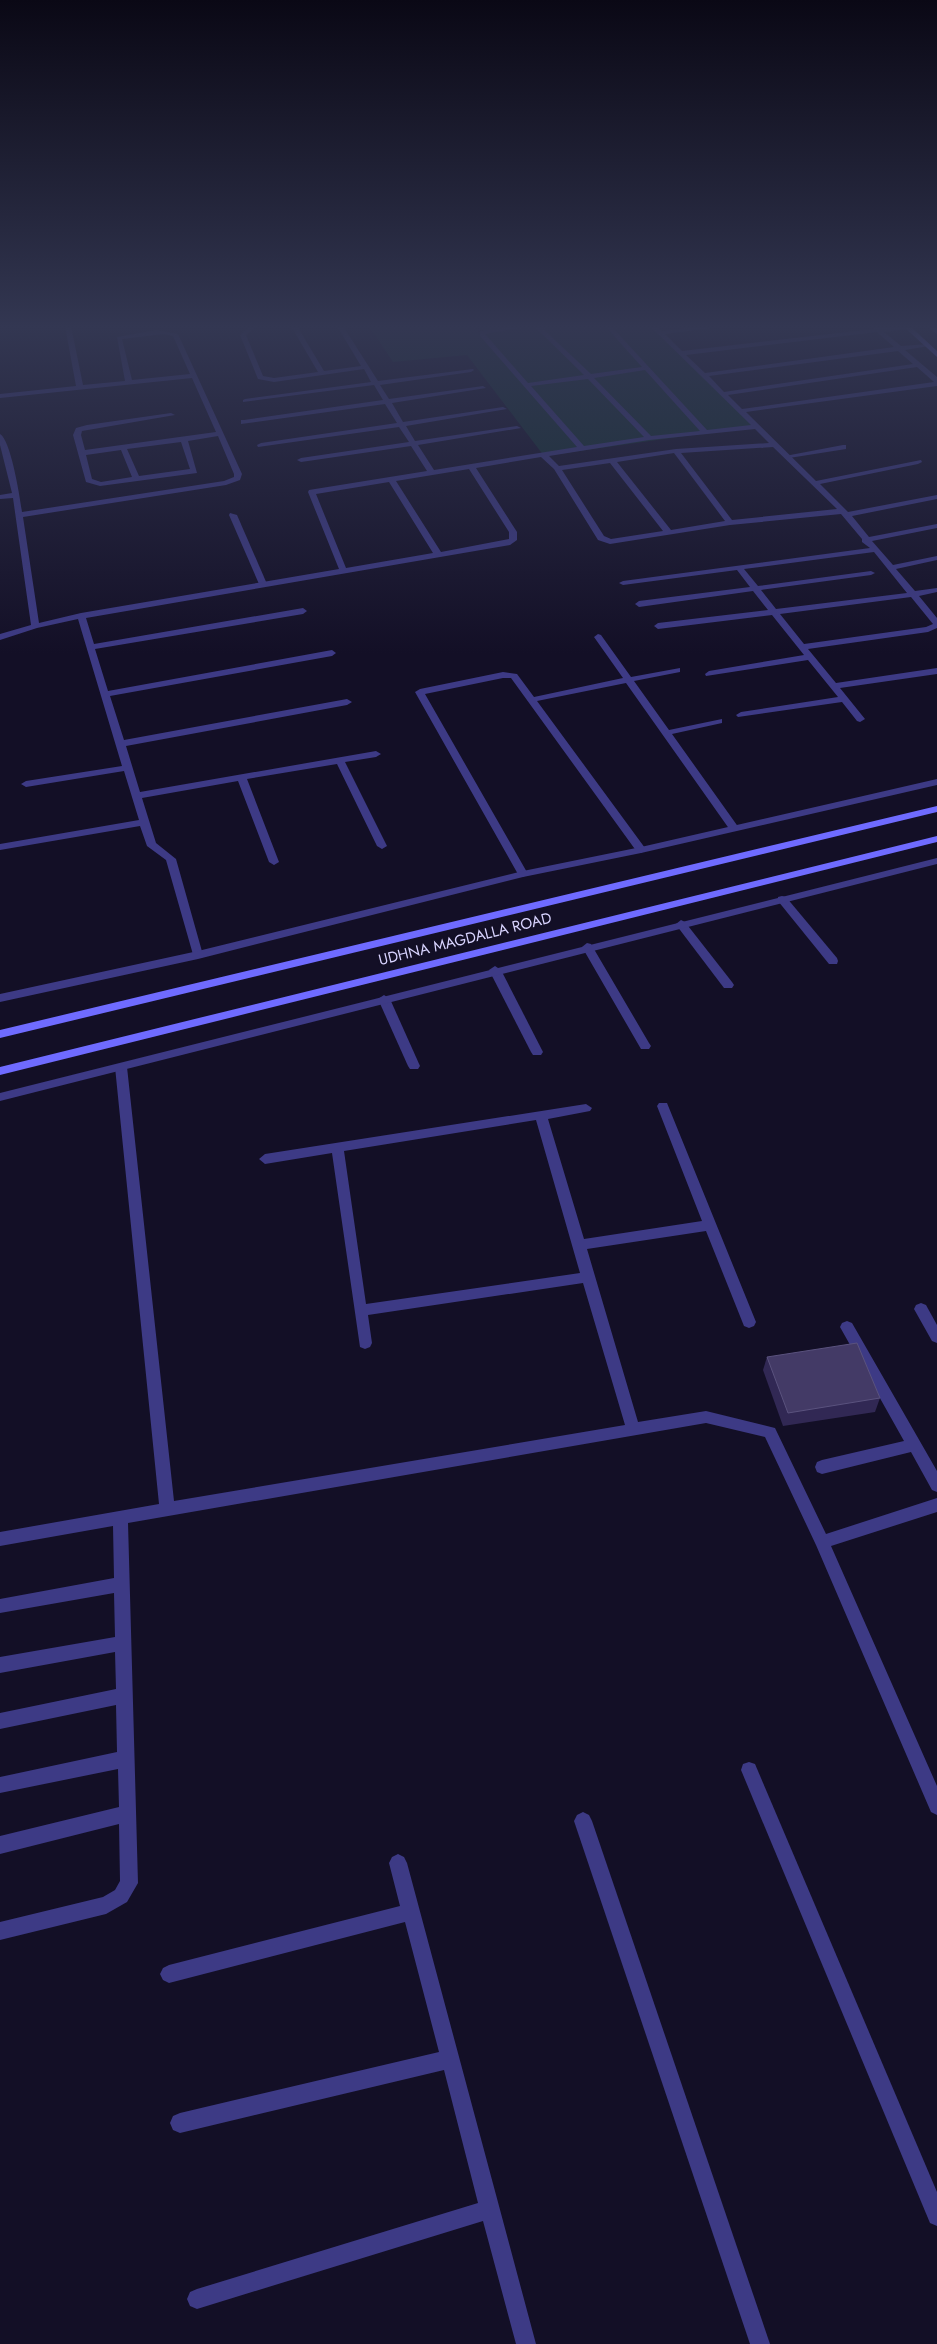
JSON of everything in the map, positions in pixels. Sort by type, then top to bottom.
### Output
[{"type":"main road","name":"UDHNA MAGDALLA ROAD","points":[[0,1034],[937,809]]},
{"type":"main road","name":"UDHNA MAGDALLA ROAD","points":[[0,1071],[937,838]]},
{"type":"street","points":[[77,435],[90,482],[100,484],[194,471],[184,439]]},
{"type":"street","points":[[82,453],[210,435]]},
{"type":"street","points":[[18,515],[232,481],[238,478],[238,474],[221,435]]},
{"type":"street","points":[[261,444],[321,435]]},
{"type":"street","points":[[407,435],[431,472]]},
{"type":"street","points":[[301,460],[465,435]]},
{"type":"street","points":[[571,435],[582,448]]},
{"type":"street","points":[[343,570],[312,492],[390,478],[673,435]]},
{"type":"street","points":[[766,435],[789,456],[844,513],[937,624],[928,629],[802,646]]},
{"type":"street","points":[[0,436],[16,494],[35,626]]},
{"type":"street","points":[[556,468],[676,451],[776,445]]},
{"type":"street","points":[[789,456],[844,446]]},
{"type":"street","points":[[123,447],[136,479]]},
{"type":"street","points":[[676,451],[730,523]]},
{"type":"street","points":[[544,456],[556,468],[604,540],[615,542],[730,523],[844,513],[937,497]]},
{"type":"street","points":[[612,460],[669,533]]},
{"type":"street","points":[[816,483],[918,462]]},
{"type":"street","points":[[0,637],[35,626],[81,616],[507,543],[514,536],[471,466]]},
{"type":"street","points":[[390,478],[438,554]]},
{"type":"street","points":[[0,497],[16,494]]},
{"type":"street","points":[[233,515],[263,584]]},
{"type":"street","points":[[865,540],[937,526]]},
{"type":"street","points":[[623,583],[756,589],[801,571],[874,550]]},
{"type":"street","points":[[890,568],[937,558]]},
{"type":"street","points":[[739,568],[860,719]]},
{"type":"street","points":[[639,604],[739,568],[872,573]]},
{"type":"street","points":[[658,626],[913,595],[937,590]]},
{"type":"street","points":[[91,647],[302,611]]},
{"type":"street","points":[[81,616],[150,844],[171,859],[198,955]]},
{"type":"street","points":[[598,637],[734,828]]},
{"type":"street","points":[[105,694],[332,653]]},
{"type":"street","points":[[709,674],[810,657]]},
{"type":"street","points":[[531,700],[677,670]]},
{"type":"street","points":[[833,686],[937,671]]},
{"type":"street","points":[[523,874],[420,692],[510,674],[514,676],[641,850]]},
{"type":"street","points":[[741,715],[843,699]]},
{"type":"street","points":[[120,744],[348,702]]},
{"type":"street","points":[[666,733],[719,721]]},
{"type":"street","points":[[136,796],[376,754]]},
{"type":"street","points":[[340,761],[382,846]]},
{"type":"street","points":[[26,784],[128,768]]},
{"type":"street","points":[[242,778],[274,862]]},
{"type":"street","points":[[0,998],[198,955],[276,934],[523,874],[641,850],[937,782]]},
{"type":"street","points":[[0,847],[144,822]]},
{"type":"street","points":[[0,1097],[495,970],[937,861]]},
{"type":"street","points":[[782,899],[833,961]]},
{"type":"street","points":[[681,924],[728,985]]},
{"type":"street","points":[[587,947],[645,1046]]},
{"type":"street","points":[[495,970],[537,1052]]},
{"type":"street","points":[[384,999],[414,1066]]},
{"type":"street","points":[[120,1067],[167,1509]]},
{"type":"street","points":[[663,1106],[748,1322]]},
{"type":"street","points":[[266,1159],[586,1108]]},
{"type":"street","points":[[541,1116],[633,1428]]},
{"type":"street","points":[[337,1148],[365,1343]]},
{"type":"street","points":[[579,1245],[710,1225]]},
{"type":"street","points":[[360,1311],[588,1277]]},
{"type":"street","points":[[921,1309],[937,1337]]},
{"type":"street","points":[[847,1327],[937,1485]]},
{"type":"street","points":[[0,1539],[633,1428],[706,1417],[770,1432],[822,1542],[937,1806]]},
{"type":"street","points":[[822,1467],[914,1445]]},
{"type":"street","points":[[822,1542],[937,1505]]},
{"type":"street","points":[[0,1932],[106,1906],[121,1896],[129,1883],[120,1518]]},
{"type":"street","points":[[0,1606],[122,1584]]},
{"type":"street","points":[[0,1665],[123,1642]]},
{"type":"street","points":[[0,1721],[124,1695]]},
{"type":"street","points":[[0,1785],[126,1759]]},
{"type":"street","points":[[749,1770],[937,2216]]},
{"type":"street","points":[[0,1845],[127,1813]]},
{"type":"street","points":[[583,1821],[760,2344]]},
{"type":"street","points":[[398,1864],[526,2344]]},
{"type":"street","points":[[169,1974],[411,1912]]},
{"type":"street","points":[[180,2123],[450,2059]]},
{"type":"street","points":[[197,2299],[490,2209]]},
{"type":"green space","points":[[528,435],[690,435],[544,456]]},
{"type":"building","points":[[857,1343],[880,1398],[788,1413],[767,1357]]}]
